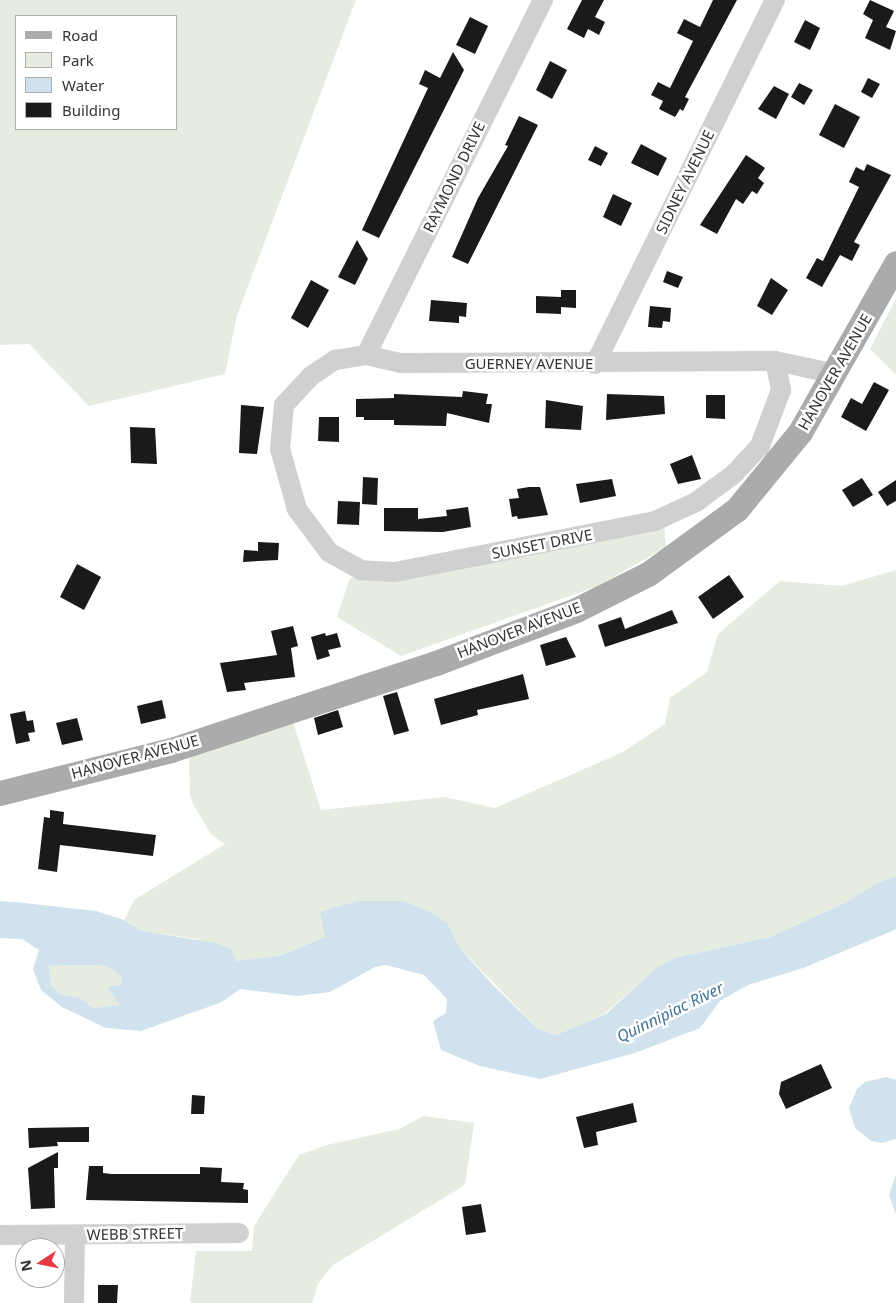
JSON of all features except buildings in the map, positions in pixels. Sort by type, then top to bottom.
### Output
[{"type":"main road","name":"HANOVER AVENUE","points":[[0,793],[171,750],[436,662],[576,610],[648,574],[737,508],[800,432],[836,374],[896,263]]},
{"type":"street","name":"RAYMOND DRIVE","points":[[366,355],[543,0]]},
{"type":"street","name":"SIDNEY AVENUE","points":[[595,364],[775,0]]},
{"type":"street","name":"GUERNEY AVENUE","points":[[280,449],[284,405],[311,376],[335,360],[366,355],[400,362],[595,364],[775,361],[836,374]]},
{"type":"street","name":"SUNSET DRIVE","points":[[280,449],[297,510],[329,552],[361,570],[394,572],[655,521],[696,502],[734,474],[760,446],[781,390],[775,361]]},
{"type":"street","name":"WEBB STREET","points":[[0,1234],[239,1233]]},
{"type":"street","points":[[74,1303],[75,1235]]},
{"type":"green space","points":[[0,0],[356,0],[237,315],[225,374],[89,406],[29,344],[0,345]]},
{"type":"green space","points":[[896,299],[896,375],[870,349]]},
{"type":"green space","points":[[664,526],[666,547],[598,586],[401,656],[337,617],[350,578]]},
{"type":"green space","points":[[896,570],[896,876],[877,883],[845,903],[770,937],[674,958],[655,969],[603,1015],[556,1035],[538,1029],[458,946],[448,924],[403,901],[357,901],[321,912],[325,937],[279,956],[236,961],[197,939],[142,931],[124,920],[134,900],[225,844],[211,834],[193,804],[190,795],[189,755],[293,722],[321,810],[445,797],[495,808],[623,752],[665,724],[670,698],[707,672],[718,634],[780,581],[842,586]]},
{"type":"green space","points":[[49,966],[107,966],[122,976],[122,985],[110,986],[109,990],[120,1005],[93,1008],[79,997],[62,995],[51,985]]},
{"type":"green space","points":[[424,1116],[474,1123],[465,1185],[333,1265],[318,1284],[312,1303],[190,1303],[196,1251],[252,1251],[254,1226],[299,1155],[327,1145],[399,1129]]},
{"type":"water","name":"Quinnipiac River","points":[[896,876],[896,929],[803,968],[748,985],[720,1001],[700,1028],[635,1053],[540,1079],[480,1066],[441,1050],[433,1021],[446,1013],[447,999],[424,975],[386,965],[375,967],[330,992],[297,996],[240,989],[222,1002],[141,1031],[106,1028],[62,1007],[41,990],[33,969],[39,950],[22,939],[0,938],[0,901],[24,903],[96,911],[124,920],[142,931],[216,943],[231,949],[236,961],[279,956],[325,937],[320,912],[357,901],[403,901],[429,911],[448,924],[458,946],[492,984],[538,1029],[556,1035],[606,1014],[655,969],[674,958],[770,937],[845,903],[877,883]],"holes":[[[49,966],[107,966],[121,976],[122,985],[109,986],[109,990],[120,1005],[93,1008],[79,997],[62,995],[51,985]]]},
{"type":"water","points":[[886,1077],[896,1080],[896,1139],[882,1143],[871,1141],[855,1128],[849,1108],[857,1089],[865,1082]]},
{"type":"water","points":[[896,1175],[896,1214],[889,1195]]}]
